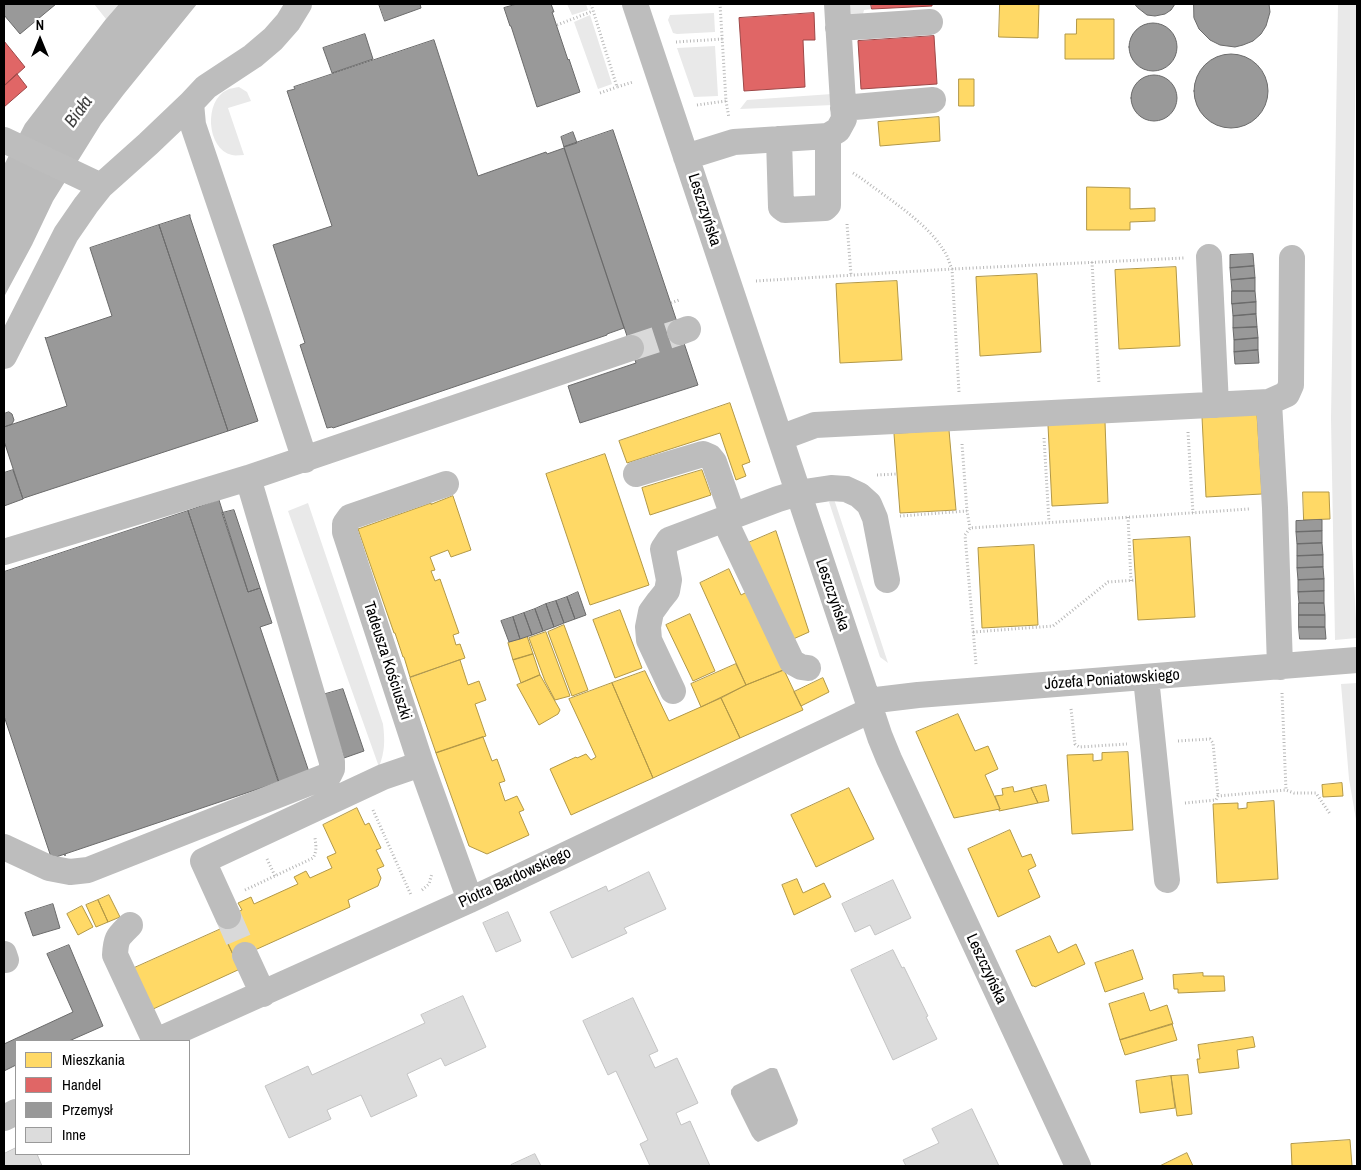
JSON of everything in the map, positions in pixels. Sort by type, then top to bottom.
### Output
[{"type":"street","points":[[4,356],[66,234],[102,186],[206,87],[253,56],[273,39],[300,4]]},
{"type":"street","name":"Leszczyńska","points":[[639,5],[686,157],[869,706],[889,759],[1078,1166]]},
{"type":"street","points":[[686,157],[734,142],[828,136],[838,130],[844,119],[838,16],[930,22]]},
{"type":"street","points":[[843,108],[934,100]]},
{"type":"street","points":[[191,103],[193,125],[305,460]]},
{"type":"street","points":[[779,139],[781,207],[785,210],[825,208],[828,206],[828,136]]},
{"type":"street","points":[[6,141],[102,186]]},
{"type":"street","points":[[1209,257],[1216,405]]},
{"type":"street","points":[[780,438],[815,425],[1269,402],[1287,394],[1291,385],[1292,258]]},
{"type":"street","points":[[4,552],[305,460],[631,348]]},
{"type":"street","points":[[1269,402],[1281,675]]},
{"type":"street","points":[[636,474],[703,454],[710,457],[714,462],[729,517],[792,662],[801,668],[808,668]]},
{"type":"street","points":[[4,847],[49,868],[70,872],[88,870],[329,774],[332,769],[332,762],[248,478]]},
{"type":"street","name":"Tadeusza Kościuszki","points":[[446,484],[350,517],[345,524],[345,532],[421,764],[470,900]]},
{"type":"street","points":[[673,691],[649,640],[648,627],[652,612],[667,591],[668,580],[663,549],[668,540],[798,493],[825,489],[846,489],[869,504],[875,518],[887,580]]},
{"type":"street","name":"Józefa Poniatowskiego","points":[[869,706],[918,695],[1146,678],[1281,675],[1357,660]]},
{"type":"street","points":[[1146,678],[1167,880]]},
{"type":"street","name":"Piotra Bardowskiego","points":[[158,1040],[470,900],[869,706]]},
{"type":"street","points":[[228,916],[203,860],[383,777],[421,764]]},
{"type":"street","points":[[130,925],[116,942],[115,955],[156,1040]]},
{"type":"street","points":[[245,955],[263,994]]},
{"type":"path","points":[[692,106],[726,101],[720,4]]},
{"type":"path","points":[[557,25],[593,11]]},
{"type":"path","points":[[671,42],[723,39]]},
{"type":"path","points":[[600,93],[617,87]]},
{"type":"path","points":[[828,168],[846,170],[861,178],[922,224],[945,252],[952,269],[960,418],[970,528],[965,535],[976,665]]},
{"type":"path","points":[[828,206],[844,216],[848,225],[851,275]]},
{"type":"path","points":[[750,282],[952,269],[1209,257]]},
{"type":"path","points":[[1092,262],[1101,411]]},
{"type":"path","points":[[671,303],[679,300]]},
{"type":"path","points":[[1187,406],[1193,513]]},
{"type":"path","points":[[1042,414],[1049,522]]},
{"type":"path","points":[[970,528],[1275,508]]},
{"type":"path","points":[[875,518],[967,511]]},
{"type":"path","points":[[973,632],[1053,626],[1108,582],[1134,580],[1128,517]]},
{"type":"path","points":[[1281,675],[1286,790]]},
{"type":"path","points":[[1071,708],[1075,744],[1078,747],[1210,739],[1213,743],[1218,796]]},
{"type":"path","points":[[1159,804],[1216,800],[1218,796],[1286,790],[1294,793],[1316,793],[1330,814]]},
{"type":"path","points":[[371,804],[411,895]]},
{"type":"shaded area","points":[[94,4],[119,4],[106,19]]},
{"type":"shaded area","points":[[567,4],[586,4],[588,10],[572,15]]},
{"type":"shaded area","points":[[847,4],[871,4],[872,9],[864,10],[863,14],[848,15]]},
{"type":"shaded area","points":[[1338,4],[1357,4],[1352,255],[1351,457],[1352,547],[1357,638],[1335,640],[1331,418]]},
{"type":"shaded area","points":[[714,13],[715,32],[673,33],[668,20],[670,15]]},
{"type":"shaded area","points":[[590,15],[612,84],[598,89],[574,22]]},
{"type":"shaded area","points":[[715,46],[718,96],[694,97],[677,48]]},
{"type":"shaded area","points":[[239,87],[247,92],[251,101],[228,108],[244,155],[232,155],[223,151],[217,144],[211,124],[212,113],[214,104],[220,95],[228,89]]},
{"type":"shaded area","points":[[832,94],[833,105],[740,109],[747,100]]},
{"type":"shaded area","points":[[833,496],[888,663],[880,657],[829,502]]},
{"type":"shaded area","points":[[308,503],[383,724],[384,746],[379,767],[288,511]]},
{"type":"shaded area","points":[[1357,683],[1357,825],[1349,779],[1341,684]]},
{"type":"water","name":"Biała","points":[[119,4],[197,4],[101,124],[53,201],[4,297],[4,165],[25,124]]},
{"type":"water","points":[[770,1068],[777,1069],[798,1120],[794,1126],[758,1142],[752,1136],[731,1094],[731,1090],[734,1086]]},
{"type":"building: Mieszkania","points":[[1000,4],[1039,4],[1038,38],[999,37]]},
{"type":"building: Mieszkania","points":[[1077,19],[1114,19],[1114,59],[1065,59],[1065,34],[1076,34]]},
{"type":"building: Mieszkania","points":[[959,79],[974,79],[974,106],[959,106]]},
{"type":"building: Mieszkania","points":[[939,117],[940,141],[880,146],[878,122]]},
{"type":"building: Mieszkania","points":[[1087,187],[1130,188],[1130,209],[1155,208],[1155,221],[1130,222],[1130,230],[1087,230]]},
{"type":"building: Mieszkania","points":[[1176,267],[1180,346],[1119,349],[1115,270]]},
{"type":"building: Mieszkania","points":[[1037,274],[1041,352],[980,356],[976,277]]},
{"type":"building: Mieszkania","points":[[897,281],[902,360],[840,363],[836,284]]},
{"type":"building: Mieszkania","points":[[730,403],[750,462],[742,465],[746,476],[736,480],[720,433],[627,463],[619,441]]},
{"type":"building: Mieszkania","points":[[1257,414],[1262,494],[1206,497],[1202,417]]},
{"type":"building: Mieszkania","points":[[1105,422],[1108,503],[1052,506],[1048,425]]},
{"type":"building: Mieszkania","points":[[949,430],[956,510],[900,513],[894,434]]},
{"type":"building: Mieszkania","points":[[605,454],[649,585],[590,605],[546,474]]},
{"type":"building: Mieszkania","points":[[702,470],[711,495],[650,515],[642,488]]},
{"type":"building: Mieszkania","points":[[1303,492],[1329,492],[1330,519],[1304,520]]},
{"type":"building: Mieszkania","points":[[453,496],[471,550],[451,557],[448,550],[430,557],[435,570],[431,571],[435,581],[440,579],[459,633],[453,635],[456,645],[460,644],[465,658],[410,677],[358,529]]},
{"type":"building: Mieszkania","points":[[776,531],[809,632],[791,640],[748,543]]},
{"type":"building: Mieszkania","points":[[1190,537],[1195,617],[1138,620],[1133,540]]},
{"type":"building: Mieszkania","points":[[1034,545],[1038,625],[982,628],[978,548]]},
{"type":"building: Mieszkania","points":[[729,569],[741,595],[749,591],[784,670],[746,685],[700,583]]},
{"type":"building: Mieszkania","points":[[620,610],[642,668],[615,678],[593,620]]},
{"type":"building: Mieszkania","points":[[690,614],[715,671],[693,681],[666,625]]},
{"type":"building: Mieszkania","points":[[564,625],[588,690],[572,696],[548,632]]},
{"type":"building: Mieszkania","points":[[546,632],[570,696],[555,700],[545,681],[529,638]]},
{"type":"building: Mieszkania","points":[[527,636],[533,654],[513,660],[508,643]]},
{"type":"building: Mieszkania","points":[[533,654],[540,675],[521,683],[513,660]]},
{"type":"building: Mieszkania","points":[[460,660],[468,685],[479,681],[486,700],[475,704],[486,736],[436,753],[410,678]]},
{"type":"building: Mieszkania","points":[[736,664],[746,685],[701,707],[691,684]]},
{"type":"building: Mieszkania","points":[[784,670],[803,710],[740,738],[721,698],[746,685]]},
{"type":"building: Mieszkania","points":[[645,671],[669,721],[721,698],[740,738],[653,778],[612,683]]},
{"type":"building: Mieszkania","points":[[540,675],[560,710],[558,714],[539,725],[517,685]]},
{"type":"building: Mieszkania","points":[[823,678],[829,692],[801,706],[794,692]]},
{"type":"building: Mieszkania","points":[[612,683],[653,778],[571,815],[550,769],[586,754],[591,760],[596,757],[569,699]]},
{"type":"building: Mieszkania","points":[[958,714],[975,751],[988,746],[998,769],[985,775],[1000,809],[954,818],[916,732]]},
{"type":"building: Mieszkania","points":[[483,737],[492,761],[497,759],[505,781],[499,783],[505,801],[517,796],[524,810],[519,812],[529,835],[487,854],[469,846],[436,753]]},
{"type":"building: Mieszkania","points":[[1128,752],[1133,830],[1072,834],[1067,755],[1093,754],[1093,761],[1102,760],[1102,753]]},
{"type":"building: Mieszkania","points":[[1342,783],[1343,796],[1323,797],[1322,785]]},
{"type":"building: Mieszkania","points":[[1046,785],[1049,801],[1038,803],[1031,788]]},
{"type":"building: Mieszkania","points":[[1013,787],[1014,792],[1031,788],[1038,803],[999,811],[995,796],[1003,795],[1002,789]]},
{"type":"building: Mieszkania","points":[[849,788],[874,839],[816,867],[791,815]]},
{"type":"building: Mieszkania","points":[[1274,801],[1278,879],[1217,883],[1213,804],[1238,803],[1238,809],[1247,808],[1247,803]]},
{"type":"building: Mieszkania","points":[[357,808],[365,825],[369,823],[381,848],[376,850],[384,866],[377,869],[381,878],[378,886],[348,900],[350,907],[235,959],[221,929],[224,927],[221,919],[242,910],[238,903],[251,897],[254,904],[298,884],[294,877],[306,871],[310,878],[332,868],[327,857],[336,853],[323,825]]},
{"type":"building: Mieszkania","points":[[1010,830],[1022,857],[1031,854],[1036,866],[1028,870],[1040,897],[998,917],[968,849]]},
{"type":"building: Mieszkania","points":[[797,879],[803,893],[824,883],[831,897],[794,915],[782,885]]},
{"type":"building: Mieszkania","points":[[109,895],[120,917],[108,922],[98,900]]},
{"type":"building: Mieszkania","points":[[98,900],[108,922],[96,927],[86,905]]},
{"type":"building: Mieszkania","points":[[82,906],[93,927],[78,935],[67,914]]},
{"type":"building: Mieszkania","points":[[221,929],[240,969],[151,1010],[132,969]]},
{"type":"building: Mieszkania","points":[[1050,936],[1058,953],[1076,944],[1085,964],[1035,987],[1032,986],[1016,951]]},
{"type":"building: Mieszkania","points":[[1133,950],[1143,979],[1105,992],[1095,963]]},
{"type":"building: Mieszkania","points":[[1203,973],[1203,976],[1224,976],[1225,991],[1178,993],[1178,989],[1174,989],[1173,975]]},
{"type":"building: Mieszkania","points":[[1144,993],[1150,1011],[1167,1005],[1173,1024],[1120,1040],[1109,1004]]},
{"type":"building: Mieszkania","points":[[1172,1024],[1177,1040],[1125,1055],[1120,1040]]},
{"type":"building: Mieszkania","points":[[1253,1037],[1255,1047],[1237,1050],[1239,1068],[1199,1073],[1198,1045]]},
{"type":"building: Mieszkania","points":[[1188,1075],[1192,1114],[1177,1116],[1171,1076]]},
{"type":"building: Mieszkania","points":[[1171,1076],[1175,1108],[1140,1113],[1136,1081]]},
{"type":"building: Mieszkania","points":[[1350,1140],[1352,1166],[1292,1166],[1291,1144]]},
{"type":"building: Mieszkania","points":[[1187,1153],[1193,1166],[1160,1166]]},
{"type":"building: Handel","points":[[871,4],[932,4],[932,6],[872,9]]},
{"type":"building: Handel","points":[[814,13],[815,40],[803,40],[805,87],[744,91],[739,18]]},
{"type":"building: Handel","points":[[934,36],[937,84],[861,89],[858,41]]},
{"type":"building: Handel","points":[[4,41],[25,67],[4,86]]},
{"type":"building: Handel","points":[[17,74],[27,87],[4,107],[4,86]]},
{"type":"building: Przemysł","points":[[4,4],[56,4],[20,34],[4,15]]},
{"type":"building: Przemysł","points":[[379,4],[420,4],[421,8],[385,21]]},
{"type":"building: Przemysł","points":[[517,4],[551,4],[554,12],[552,12],[580,92],[537,107],[504,8]]},
{"type":"building: Przemysł","points":[[1135,4],[1175,4],[1165,14],[1155,16],[1147,15]]},
{"type":"building: Przemysł","points":[[1194,4],[1269,4],[1270,12],[1266,26],[1261,34],[1253,41],[1235,47],[1220,45],[1210,40],[1199,29],[1194,18]]},
{"type":"building: Przemysł","points":[[1153,23],[1162,25],[1170,30],[1175,38],[1177,47],[1175,56],[1170,64],[1162,69],[1153,71],[1144,69],[1136,64],[1131,56],[1129,47],[1131,38],[1136,30],[1144,25]]},
{"type":"building: Przemysł","points":[[365,34],[373,59],[332,73],[323,48]]},
{"type":"building: Przemysł","points":[[434,40],[478,176],[546,152],[547,154],[564,148],[624,328],[333,428],[327,428],[300,345],[305,343],[273,245],[332,226],[287,91]]},
{"type":"building: Przemysł","points":[[1231,54],[1252,60],[1262,70],[1268,91],[1262,112],[1252,122],[1231,128],[1210,122],[1200,112],[1194,91],[1200,70],[1210,60]]},
{"type":"building: Przemysł","points":[[1154,75],[1167,79],[1173,85],[1177,98],[1173,111],[1167,117],[1154,121],[1141,117],[1135,111],[1131,98],[1135,85],[1141,79]]},
{"type":"building: Przemysł","points":[[613,130],[698,385],[580,423],[568,386],[636,363],[564,147]]},
{"type":"building: Przemysł","points":[[573,132],[577,143],[564,147],[561,137]]},
{"type":"building: Przemysł","points":[[190,215],[258,421],[228,431],[159,225]]},
{"type":"building: Przemysł","points":[[159,225],[228,431],[23,499],[4,441],[4,427],[67,406],[45,337],[112,316],[90,248]]},
{"type":"building: Przemysł","points":[[1253,254],[1254,266],[1230,268],[1230,255]]},
{"type":"building: Przemysł","points":[[1254,266],[1255,278],[1231,280],[1230,268]]},
{"type":"building: Przemysł","points":[[1255,278],[1255,291],[1232,291],[1231,280]]},
{"type":"building: Przemysł","points":[[1232,291],[1255,291],[1256,302],[1232,304]]},
{"type":"building: Przemysł","points":[[1256,302],[1256,314],[1233,316],[1232,304]]},
{"type":"building: Przemysł","points":[[1256,314],[1257,327],[1233,328],[1233,316]]},
{"type":"building: Przemysł","points":[[1257,327],[1258,338],[1234,340],[1233,328]]},
{"type":"building: Przemysł","points":[[1258,338],[1258,350],[1234,352],[1234,340]]},
{"type":"building: Przemysł","points":[[1258,350],[1259,363],[1235,364],[1234,352]]},
{"type":"building: Przemysł","points":[[9,412],[14,420],[12,424],[4,427],[4,414]]},
{"type":"building: Przemysł","points":[[13,470],[23,499],[4,506],[4,473]]},
{"type":"building: Przemysł","points":[[219,500],[248,592],[260,588],[272,623],[260,627],[309,772],[279,784],[188,511]]},
{"type":"building: Przemysł","points":[[234,510],[260,588],[248,592],[222,513]]},
{"type":"building: Przemysł","points":[[188,511],[279,782],[53,858],[52,860],[4,716],[4,572]]},
{"type":"building: Przemysł","points":[[1322,520],[1322,531],[1296,532],[1296,521]]},
{"type":"building: Przemysł","points":[[1322,531],[1322,543],[1297,544],[1296,532]]},
{"type":"building: Przemysł","points":[[1322,543],[1323,555],[1297,556],[1297,544]]},
{"type":"building: Przemysł","points":[[1323,555],[1323,567],[1297,568],[1297,556]]},
{"type":"building: Przemysł","points":[[1323,567],[1324,579],[1298,580],[1297,568]]},
{"type":"building: Przemysł","points":[[1324,579],[1324,591],[1298,592],[1298,580]]},
{"type":"building: Przemysł","points":[[1324,591],[1324,603],[1299,603],[1298,592]]},
{"type":"building: Przemysł","points":[[578,592],[586,615],[575,619],[567,597]]},
{"type":"building: Przemysł","points":[[567,597],[575,619],[564,623],[556,601]]},
{"type":"building: Przemysł","points":[[556,601],[564,623],[554,627],[546,604]]},
{"type":"building: Przemysł","points":[[1299,603],[1324,603],[1325,615],[1299,615]]},
{"type":"building: Przemysł","points":[[546,604],[554,627],[543,631],[535,609]]},
{"type":"building: Przemysł","points":[[535,609],[543,631],[532,635],[524,613]]},
{"type":"building: Przemysł","points":[[524,613],[532,635],[520,639],[513,617]]},
{"type":"building: Przemysł","points":[[1299,615],[1325,615],[1325,627],[1299,627]]},
{"type":"building: Przemysł","points":[[513,617],[520,639],[509,642],[501,621]]},
{"type":"building: Przemysł","points":[[1299,627],[1325,627],[1326,639],[1300,639]]},
{"type":"building: Przemysł","points":[[343,689],[364,751],[344,758],[322,695]]},
{"type":"building: Przemysł","points":[[53,904],[60,928],[33,936],[25,913]]},
{"type":"building: Przemysł","points":[[69,945],[103,1026],[71,1040],[15,1040],[15,1066],[4,1071],[4,1044],[73,1012],[47,954]]},
{"type":"building: Inne","points":[[649,872],[666,909],[624,928],[627,933],[572,958],[550,912],[606,886],[608,891]]},
{"type":"building: Inne","points":[[893,880],[911,918],[875,935],[870,925],[855,932],[842,904]]},
{"type":"building: Inne","points":[[508,912],[521,941],[496,952],[483,923]]},
{"type":"building: Inne","points":[[893,950],[902,968],[904,967],[937,1039],[893,1060],[851,970]]},
{"type":"building: Inne","points":[[463,996],[486,1047],[445,1066],[441,1058],[407,1074],[417,1096],[371,1117],[361,1095],[327,1110],[331,1119],[289,1138],[265,1086],[308,1066],[312,1075],[425,1023],[421,1015]]},
{"type":"building: Inne","points":[[633,998],[658,1051],[649,1055],[655,1068],[677,1058],[698,1103],[676,1113],[681,1125],[690,1121],[710,1166],[650,1166],[640,1144],[648,1140],[616,1071],[608,1075],[583,1021]]},
{"type":"building: Inne","points":[[972,1109],[999,1166],[906,1166],[903,1160],[939,1143],[932,1129]]},
{"type":"building: Inne","points":[[15,1148],[15,1155],[37,1155],[42,1166],[4,1166],[4,1154]]},
{"type":"building: Inne","points":[[535,1154],[541,1166],[511,1166],[511,1165]]},
{"type":"tunnel","points":[[631,348],[680,332]]},
{"type":"tunnel","points":[[228,916],[245,955]]}]
